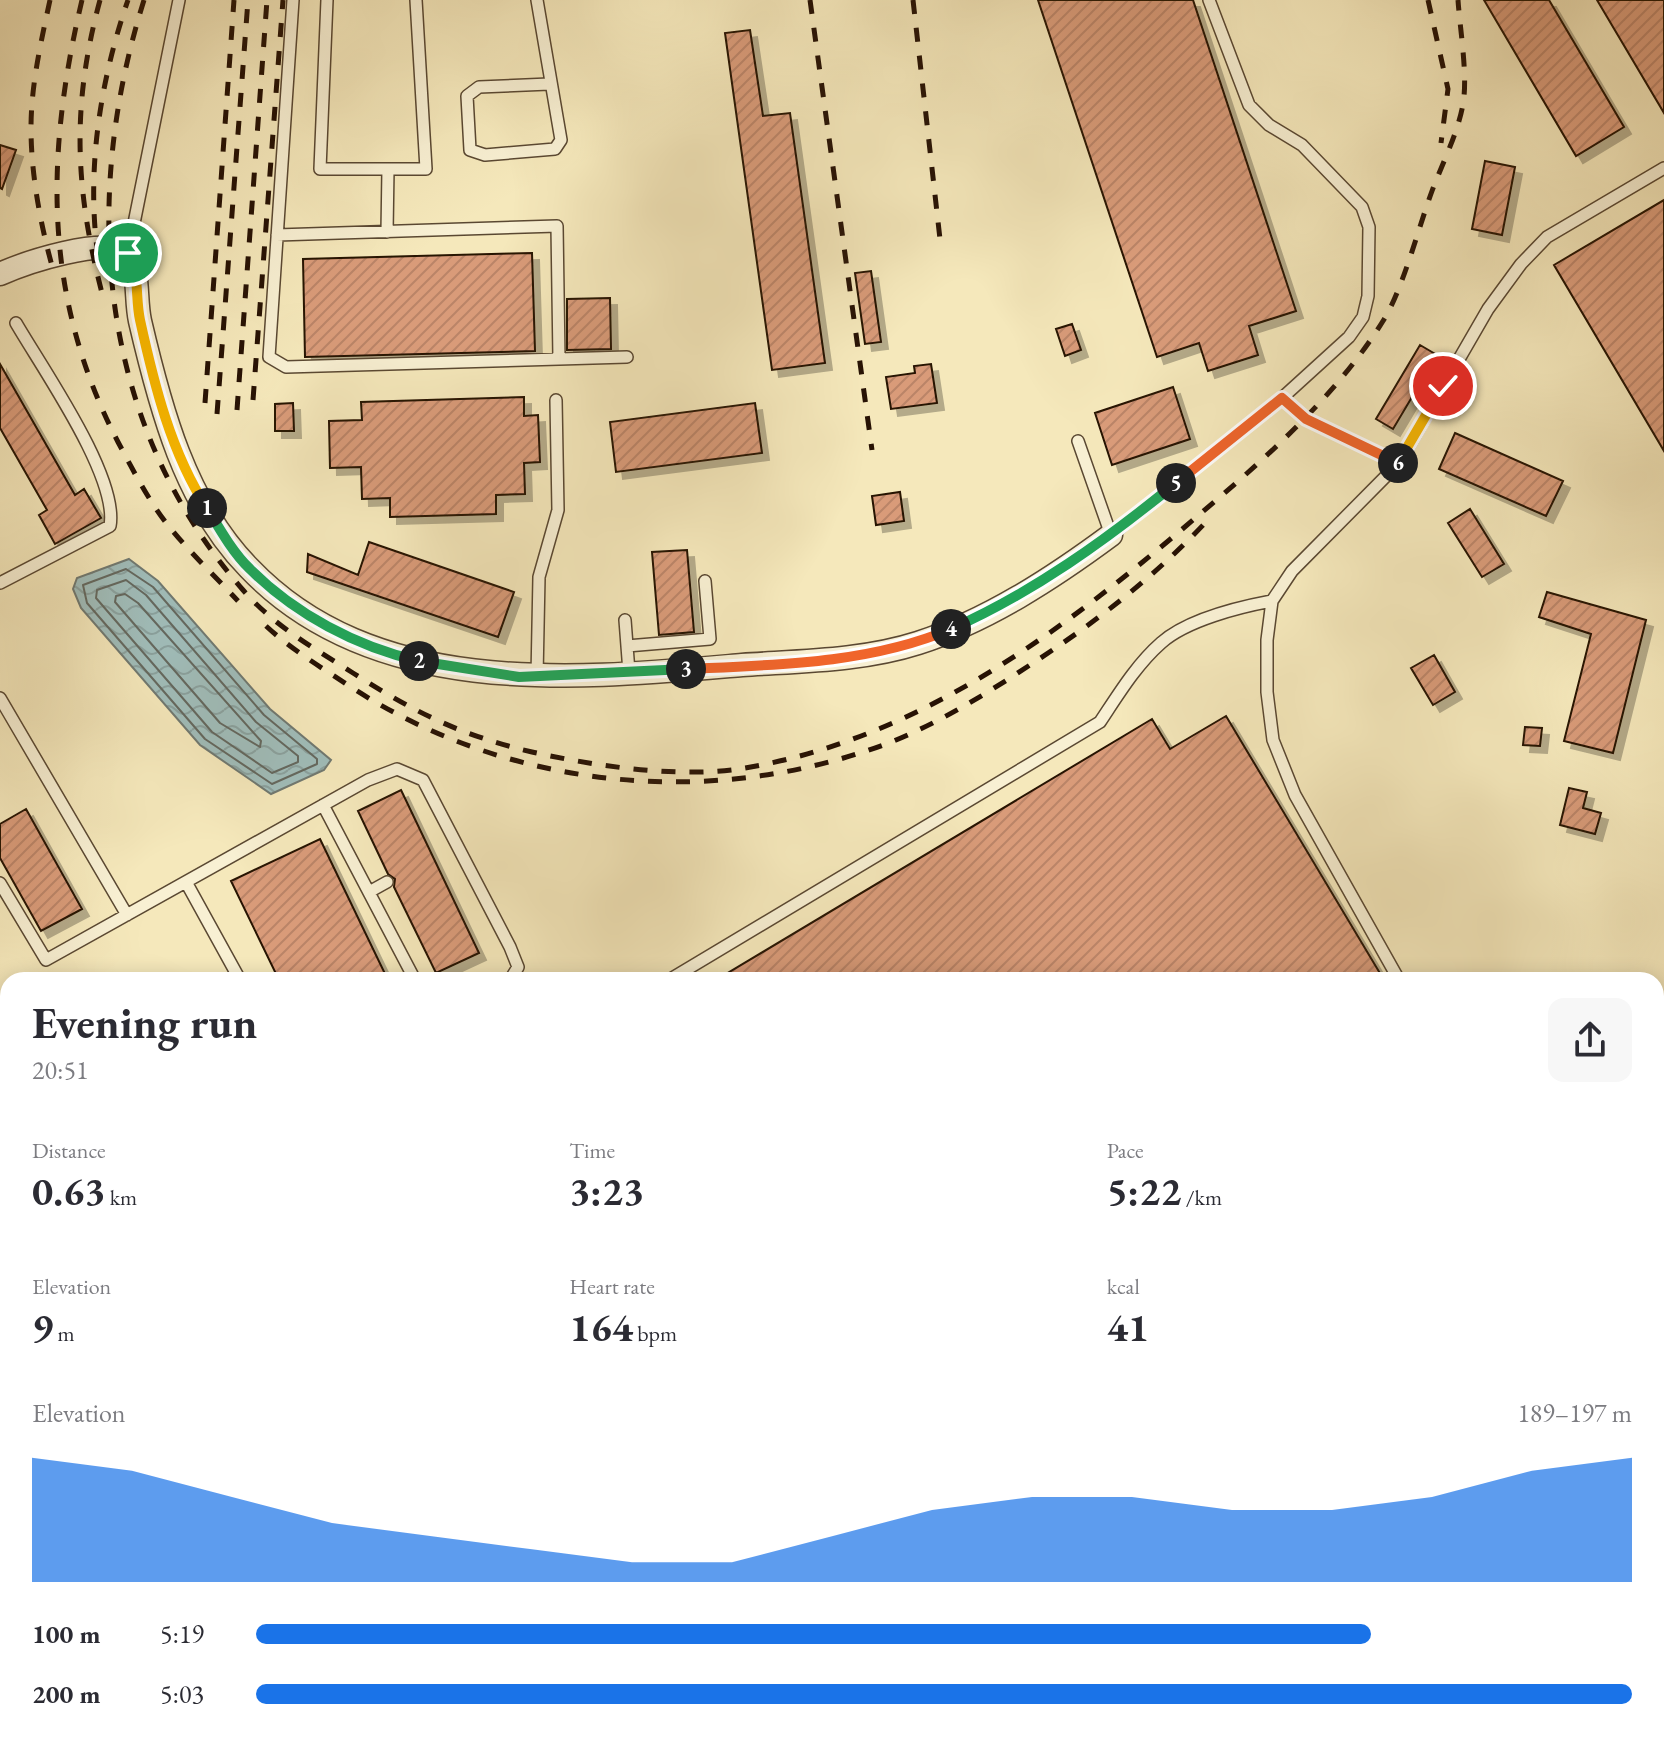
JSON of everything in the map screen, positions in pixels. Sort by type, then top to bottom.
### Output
[{"type":"street","points":[[0,274],[26,262],[108,246],[128,253],[136,266],[139,317],[167,422],[191,484],[248,568],[292,605],[350,637],[404,657],[457,670],[537,676],[862,655],[918,643],[1000,607],[1111,535]]},
{"type":"lane","points":[[128,253],[179,0]]},
{"type":"lane","points":[[293,0],[269,357],[276,364],[286,367],[627,357]]},
{"type":"lane","points":[[327,0],[320,169],[426,169],[416,0]]},
{"type":"lane","points":[[537,0],[561,140],[555,149],[485,155],[470,150],[467,96],[479,87],[549,84]]},
{"type":"lane","points":[[1078,441],[1111,535],[1282,398],[1349,337],[1363,317],[1368,296],[1369,227],[1362,207],[1302,145],[1269,125],[1249,105],[1209,0]]},
{"type":"lane","points":[[1395,972],[1295,795],[1273,740],[1267,692],[1267,640],[1272,601],[1292,571],[1399,463],[1488,309],[1521,264],[1547,237],[1664,168]]},
{"type":"lane","points":[[387,232],[388,169]]},
{"type":"lane","points":[[277,235],[557,226],[559,359]]},
{"type":"lane","points":[[0,583],[110,526],[113,509],[103,476],[16,323]]},
{"type":"lane","points":[[1282,398],[1306,419],[1399,463]]},
{"type":"lane","points":[[537,676],[539,577],[558,510],[556,400]]},
{"type":"lane","points":[[627,646],[710,639],[705,581]]},
{"type":"lane","points":[[682,972],[1100,722],[1128,680],[1163,641],[1238,607],[1272,601]]},
{"type":"lane","points":[[625,620],[629,672]]},
{"type":"lane","points":[[0,698],[127,915]]},
{"type":"lane","points":[[0,883],[46,960],[368,780],[397,769],[423,780],[510,947],[518,967],[515,972]]},
{"type":"lane","points":[[323,805],[411,972]]},
{"type":"lane","points":[[186,882],[236,972]]},
{"type":"lane","points":[[369,892],[387,882]]},
{"type":"water","points":[[129,559],[158,581],[270,709],[331,760],[324,770],[271,794],[200,745],[81,608],[73,589],[77,578]]},
{"type":"building","points":[[1038,0],[1193,0],[1296,311],[1249,326],[1258,355],[1208,371],[1199,343],[1157,357]]},
{"type":"building","points":[[1484,0],[1549,0],[1624,127],[1576,156]]},
{"type":"building","points":[[1597,0],[1664,0],[1664,113]]},
{"type":"building","points":[[750,30],[763,116],[790,113],[825,363],[772,370],[725,33]]},
{"type":"building","points":[[0,145],[16,150],[2,189],[0,188]]},
{"type":"building","points":[[1485,161],[1515,167],[1502,235],[1472,229]]},
{"type":"building","points":[[1664,200],[1664,451],[1554,265]]},
{"type":"building","points":[[532,253],[535,351],[305,357],[303,259]]},
{"type":"building","points":[[871,271],[881,342],[865,344],[855,273]]},
{"type":"building","points":[[610,298],[611,349],[567,350],[567,299]]},
{"type":"building","points":[[1072,324],[1081,350],[1065,356],[1056,329]]},
{"type":"building","points":[[1420,345],[1437,355],[1393,429],[1376,419]]},
{"type":"building","points":[[0,364],[75,495],[84,489],[101,518],[55,544],[39,515],[47,510],[0,428]]},
{"type":"building","points":[[931,364],[937,403],[891,409],[886,377],[915,373],[914,366]]},
{"type":"building","points":[[1173,387],[1190,439],[1112,465],[1095,413]]},
{"type":"building","points":[[524,397],[524,416],[538,415],[540,462],[524,463],[525,494],[496,495],[496,514],[390,517],[390,498],[362,499],[361,467],[330,468],[329,421],[362,420],[361,402]]},
{"type":"building","points":[[293,403],[294,431],[275,431],[275,404]]},
{"type":"building","points":[[755,403],[762,453],[616,472],[610,422]]},
{"type":"building","points":[[1455,433],[1563,481],[1546,516],[1439,469]]},
{"type":"building","points":[[900,492],[904,521],[876,525],[872,496]]},
{"type":"building","points":[[1470,509],[1504,564],[1482,577],[1448,523]]},
{"type":"building","points":[[369,542],[514,592],[498,637],[307,572],[308,554],[358,575]]},
{"type":"building","points":[[687,550],[694,632],[659,635],[652,552]]},
{"type":"building","points":[[1547,592],[1646,620],[1613,753],[1564,741],[1591,634],[1539,617]]},
{"type":"building","points":[[1434,655],[1455,692],[1433,705],[1411,668]]},
{"type":"building","points":[[1226,716],[1379,972],[729,972],[1152,719],[1170,749]]},
{"type":"building","points":[[1525,727],[1542,728],[1540,746],[1523,745]]},
{"type":"building","points":[[1569,788],[1587,792],[1583,808],[1601,813],[1595,834],[1560,825]]},
{"type":"building","points":[[401,790],[479,953],[436,972],[394,887],[395,879],[388,874],[358,811]]},
{"type":"building","points":[[26,809],[82,909],[41,931],[0,858],[0,824]]},
{"type":"building","points":[[320,839],[384,972],[275,972],[231,881]]},
{"type":"railway","points":[[50,0],[35,80],[31,128],[38,201],[54,273]]},
{"type":"railway","points":[[82,0],[61,114],[57,170],[58,225],[64,280],[76,334],[93,388],[145,492],[172,531],[238,601]]},
{"type":"railway","points":[[100,0],[84,76],[80,148],[87,220],[103,297]]},
{"type":"railway","points":[[98,256],[94,192],[98,126],[110,62],[128,0]]},
{"type":"railway","points":[[144,0],[124,77],[112,154],[109,232],[115,309],[131,384],[157,456],[194,525],[243,590],[268,614],[324,655],[418,711],[460,730],[532,752],[608,766],[689,772],[739,769],[805,755],[868,733],[928,706],[987,674],[1043,637],[1149,557],[1250,471],[1299,424],[1365,348],[1383,321],[1404,276],[1461,115],[1464,66],[1458,0]]},
{"type":"railway","points":[[205,403],[234,0]]},
{"type":"railway","points":[[217,414],[248,0]]},
{"type":"railway","points":[[237,410],[267,0]]},
{"type":"railway","points":[[253,400],[283,0]]},
{"type":"railway","points":[[810,0],[872,450]]},
{"type":"railway","points":[[913,0],[941,248]]},
{"type":"railway","points":[[1428,0],[1448,89],[1441,143]]},
{"type":"railway","points":[[266,626],[298,652],[354,689],[415,723],[479,749],[546,768],[614,779],[682,782],[751,777],[819,764],[886,744],[965,706],[1105,612],[1147,578],[1206,522]]},
{"type":"route","points":[[128,253],[136,266],[139,317],[167,422],[191,484],[248,568],[292,605],[350,637],[404,657],[457,670],[519,677],[709,668],[862,655],[918,643],[1000,607],[1089,551],[1282,398],[1306,419],[1399,463],[1443,386]]}]
